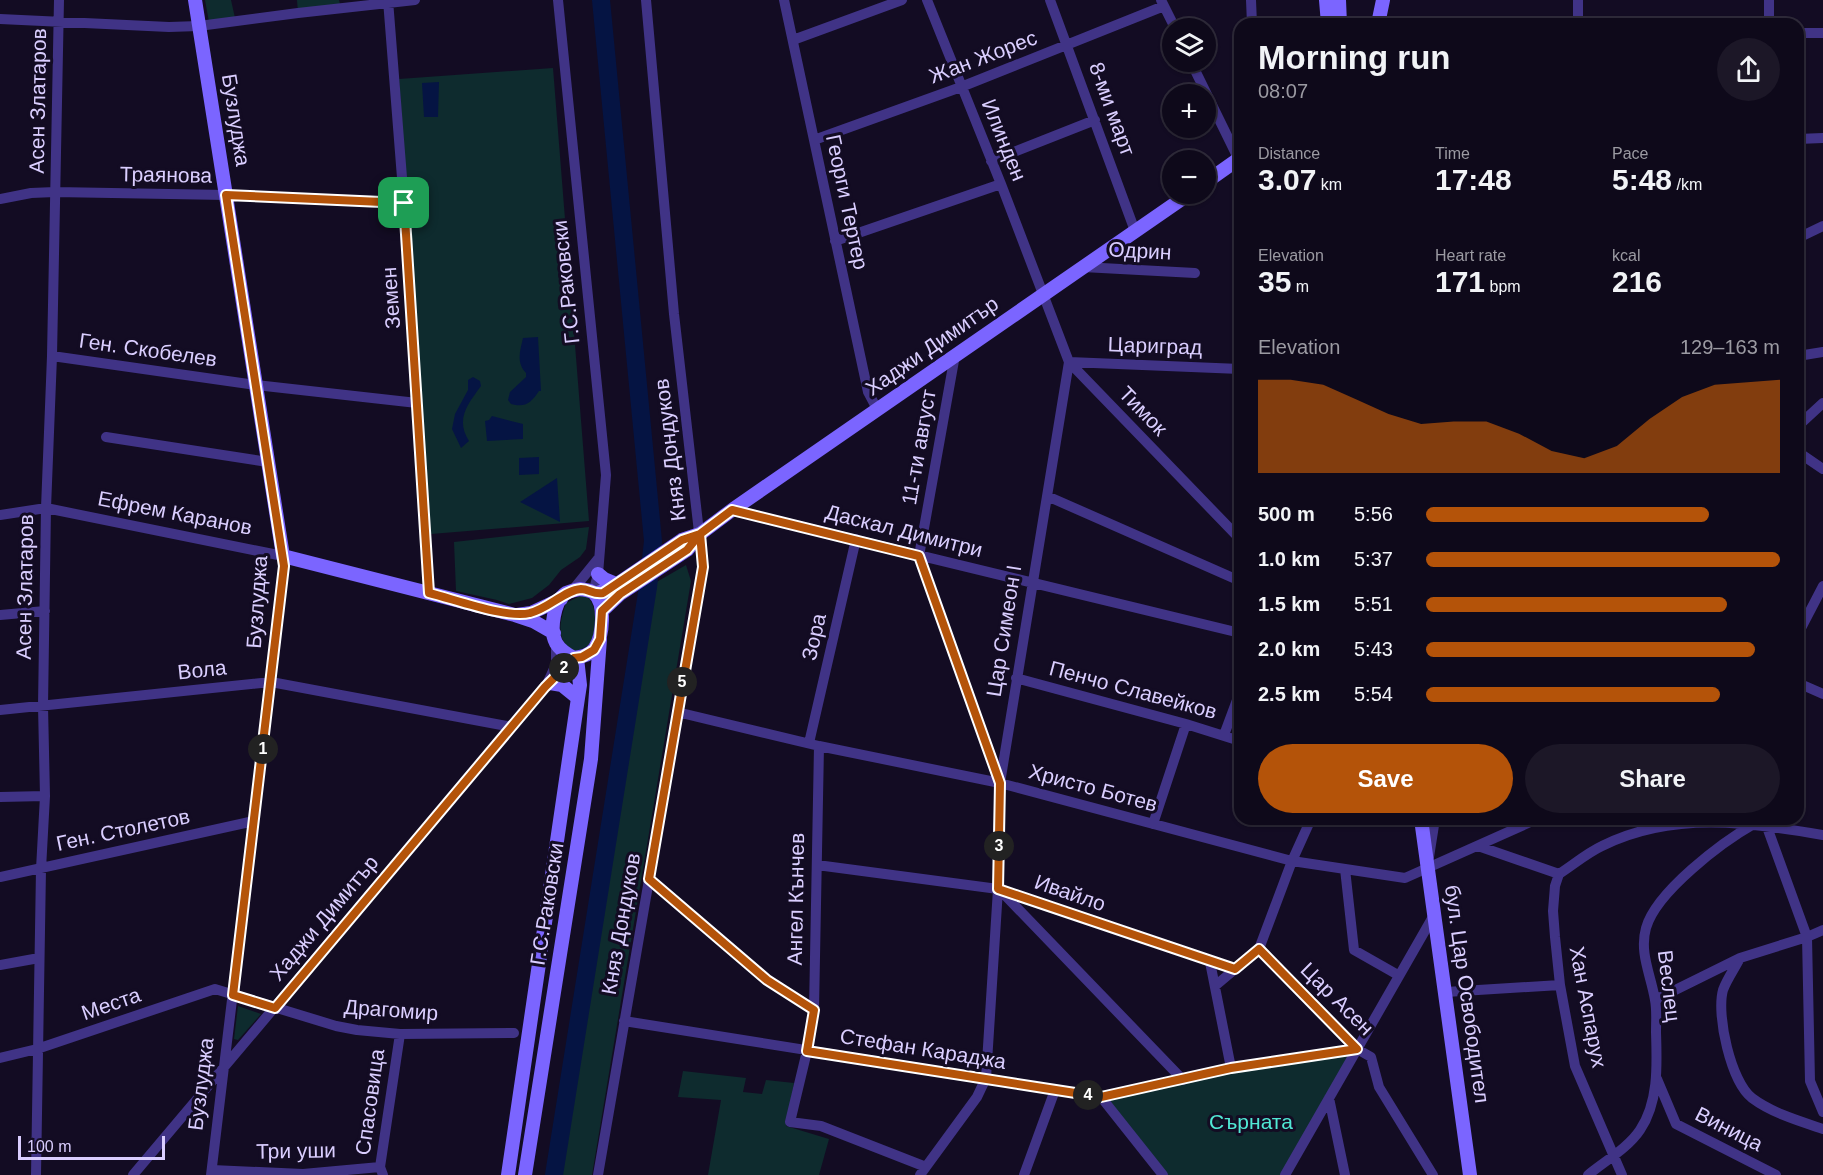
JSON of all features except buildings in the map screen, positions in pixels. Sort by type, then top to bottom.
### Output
[{"type":"street","name":"Асен Златаров","points":[[36,1175],[41,869],[45,796],[43,705],[46,508],[52,356],[59,0]]},
{"type":"street","name":"Бузлуджа","points":[[195,0],[284,566],[211,1173]]},
{"type":"street","points":[[0,19],[169,27],[200,26],[415,0]]},
{"type":"street","name":"Г.С.Раковски","points":[[558,0],[606,475],[598,574],[594,594]]},
{"type":"street","name":"Княз Дондуков","points":[[598,1175],[703,567],[674,314],[645,0]]},
{"type":"street","name":"Георги Тертер","points":[[784,0],[868,392],[878,409]]},
{"type":"street","points":[[793,40],[902,0]]},
{"type":"street","name":"Илинден","points":[[927,0],[1044,294]]},
{"type":"street","name":"8-ми март","points":[[1050,0],[1136,231]]},
{"type":"street","points":[[1251,0],[1252,18]]},
{"type":"street","points":[[1326,0],[1328,18]]},
{"type":"street","points":[[1339,0],[1340,18]]},
{"type":"street","points":[[1379,18],[1383,0]]},
{"type":"street","points":[[1578,0],[1578,18]]},
{"type":"street","points":[[1769,0],[1769,18]]},
{"type":"street","name":"Земен","points":[[388,2],[404,203],[429,593]]},
{"type":"street","points":[[1163,3],[1170,18]]},
{"type":"street","name":"Жан Жорес","points":[[814,140],[961,87],[1068,45],[1163,3]]},
{"type":"street","points":[[1804,33],[1823,33]]},
{"type":"street","points":[[1196,72],[1234,147]]},
{"type":"street","points":[[991,161],[1095,120]]},
{"type":"street","points":[[1804,139],[1823,138]]},
{"type":"street","points":[[1216,175],[1234,163]]},
{"type":"street","points":[[836,241],[1001,184]]},
{"type":"street","name":"Траянова","points":[[0,199],[55,192],[226,195],[404,203]]},
{"type":"street","name":"Хаджи Димитър","points":[[618,589],[1175,204]]},
{"type":"street","points":[[1804,234],[1823,226]]},
{"type":"street","name":"Одрин","points":[[1083,267],[1196,273]]},
{"type":"street","name":"Тимок","points":[[1044,294],[1069,362],[1234,533]]},
{"type":"street","points":[[1804,355],[1823,352]]},
{"type":"street","name":"11-ти август","points":[[955,355],[919,556],[1000,783]]},
{"type":"street","name":"Ген. Скобелев","points":[[52,356],[256,385],[417,403]]},
{"type":"street","name":"Цариград","points":[[1069,362],[1234,369]]},
{"type":"street","name":"Цар Симеон I","points":[[923,1171],[977,1097],[986,1078],[998,889],[1000,783],[1069,362]]},
{"type":"street","points":[[1804,420],[1823,403]]},
{"type":"street","points":[[106,436],[268,462]]},
{"type":"street","points":[[1804,456],[1823,469]]},
{"type":"street","points":[[1047,496],[1234,578]]},
{"type":"street","name":"Ефрем Каранов","points":[[0,515],[46,508],[283,556],[515,615],[533,621],[555,638]]},
{"type":"street","name":"Даскал Димитри","points":[[732,510],[1234,632]]},
{"type":"street","name":"Зора","points":[[814,744],[856,539]]},
{"type":"street","points":[[548,685],[556,664],[554,617],[567,595],[598,559]]},
{"type":"street","points":[[598,574],[618,589]]},
{"type":"street","points":[[1804,622],[1823,586]]},
{"type":"street","points":[[515,615],[531,613],[580,589],[594,594],[618,589]]},
{"type":"street","points":[[602,611],[618,589]]},
{"type":"street","points":[[548,685],[575,658],[591,652],[600,639],[602,611],[594,594]]},
{"type":"street","points":[[0,615],[45,612]]},
{"type":"street","points":[[555,638],[565,653],[575,658]]},
{"type":"street","name":"Г.С.Раковски","points":[[525,1175],[591,759],[600,639]]},
{"type":"street","name":"Г.С.Раковски","points":[[507,1175],[578,698],[580,677],[575,658]]},
{"type":"street","name":"Пенчо Славейков","points":[[1016,678],[1234,739]]},
{"type":"street","name":"Вола","points":[[0,710],[271,682],[512,727]]},
{"type":"street","points":[[548,685],[562,685],[578,698]]},
{"type":"street","name":"Хаджи Димитър","points":[[134,1175],[548,685]]},
{"type":"street","points":[[1804,686],[1823,694]]},
{"type":"street","points":[[1224,735],[1234,709]]},
{"type":"street","name":"Христо Ботев","points":[[677,712],[814,744],[1000,783],[1292,861],[1405,878],[1524,825]]},
{"type":"street","points":[[1154,824],[1186,724]]},
{"type":"street","name":"Ангел Кънчев","points":[[814,744],[817,865],[814,1010],[790,1122],[820,1126],[923,1171]]},
{"type":"street","points":[[0,797],[45,796]]},
{"type":"street","name":"Ген. Столетов","points":[[0,877],[254,821]]},
{"type":"street","points":[[1215,986],[1259,949],[1292,861],[1308,825]]},
{"type":"street","name":"бул. Цар Освободител","points":[[1422,825],[1470,1175]]},
{"type":"street","points":[[1428,869],[1434,825]]},
{"type":"street","points":[[1478,846],[1559,874],[1598,848],[1646,829],[1670,825]]},
{"type":"street","points":[[1754,825],[1823,835]]},
{"type":"street","name":"Веслец","points":[[1588,1175],[1614,1155],[1639,1131],[1646,1120],[1657,1079],[1655,1000],[1644,956],[1645,929],[1650,917],[1661,900],[1678,882],[1735,835],[1754,825]]},
{"type":"street","points":[[1767,827],[1807,937],[1810,1081],[1823,1112]]},
{"type":"street","name":"Ивайло","points":[[817,865],[998,889],[1235,969]]},
{"type":"street","points":[[1345,869],[1354,950],[1398,975]]},
{"type":"street","name":"Хан Аспарух","points":[[1559,874],[1555,886],[1553,911],[1560,985],[1575,1066],[1622,1175]]},
{"type":"street","points":[[649,879],[767,980],[814,1010]]},
{"type":"street","points":[[998,889],[1183,1080]]},
{"type":"street","points":[[1285,1175],[1434,915]]},
{"type":"street","points":[[1655,1000],[1740,958],[1823,930]]},
{"type":"street","name":"Цар Асен","points":[[1259,949],[1357,1049],[1371,1057],[1379,1087],[1433,1175]]},
{"type":"street","points":[[0,965],[39,958]]},
{"type":"street","points":[[1740,958],[1723,990],[1721,1010],[1723,1032],[1738,1081],[1749,1096],[1769,1109],[1823,1129]]},
{"type":"street","points":[[1210,962],[1231,1068]]},
{"type":"street","points":[[1446,992],[1560,985]]},
{"type":"street","name":"Места","points":[[0,1058],[37,1049],[215,989],[233,995]]},
{"type":"street","name":"Драгомир","points":[[233,995],[347,1028],[400,1034],[514,1033]]},
{"type":"street","name":"Стефан Караджа","points":[[624,1021],[1101,1097],[1231,1068],[1357,1049]]},
{"type":"street","name":"Спасовица","points":[[381,1171],[400,1034]]},
{"type":"street","name":"Виница","points":[[1657,1079],[1676,1124],[1776,1175]]},
{"type":"street","points":[[1024,1175],[1055,1090]]},
{"type":"street","points":[[1101,1097],[1162,1175]]},
{"type":"street","points":[[1329,1098],[1345,1175]]},
{"type":"street","name":"Три уши","points":[[211,1173],[303,1174],[381,1171]]},
{"type":"green space","points":[[205,0],[231,0],[235,18],[209,22]]},
{"type":"green space","points":[[297,0],[339,0],[340,4],[298,13]]},
{"type":"green space","points":[[553,68],[589,521],[431,534],[399,79]]},
{"type":"green space","points":[[589,527],[586,549],[580,557],[561,570],[549,585],[532,598],[509,604],[456,591],[454,542]]},
{"type":"green space","points":[[686,565],[691,581],[592,1175],[554,1175],[648,587]]},
{"type":"green space","points":[[580,596],[588,597],[591,602],[595,614],[595,627],[589,644],[576,651],[564,643],[560,631],[566,603]]},
{"type":"green space","points":[[238,1006],[261,1014],[238,1040],[234,1039]]},
{"type":"green space","name":"Сърната","points":[[1357,1049],[1285,1175],[1163,1175],[1101,1097]]},
{"type":"green space","points":[[683,1071],[746,1078],[743,1092],[762,1094],[766,1080],[794,1083],[786,1126],[829,1139],[819,1175],[708,1175],[721,1100],[678,1097]]},
{"type":"shaded area","points":[[439,82],[438,117],[424,117],[422,83]]},
{"type":"shaded area","points":[[538,337],[541,391],[527,404],[511,404],[508,400],[510,392],[526,377],[520,361],[523,338]]},
{"type":"shaded area","points":[[473,377],[480,381],[481,386],[465,412],[463,426],[469,441],[461,448],[452,429],[455,414],[468,390],[468,380]]},
{"type":"shaded area","points":[[492,416],[523,424],[523,439],[487,441],[485,421]]},
{"type":"shaded area","points":[[539,457],[539,474],[519,475],[519,458]]},
{"type":"shaded area","points":[[557,478],[560,522],[520,502]]},
{"type":"waterway","points":[[554,1175],[648,587],[653,541],[601,0]]},
{"type":"route","points":[[404,203],[226,195],[284,566],[233,995],[275,1008],[545,687],[574,658],[582,657],[594,650],[600,639],[602,611],[608,604],[687,550],[700,534],[732,510],[919,556],[1000,783],[998,889],[1235,969],[1259,949],[1357,1049],[1231,1068],[1101,1097],[807,1051],[814,1010],[767,980],[649,879],[703,567],[700,534],[682,540],[603,593],[595,594],[580,589],[569,592],[549,606],[531,613],[515,615],[429,593],[404,203]]}]
